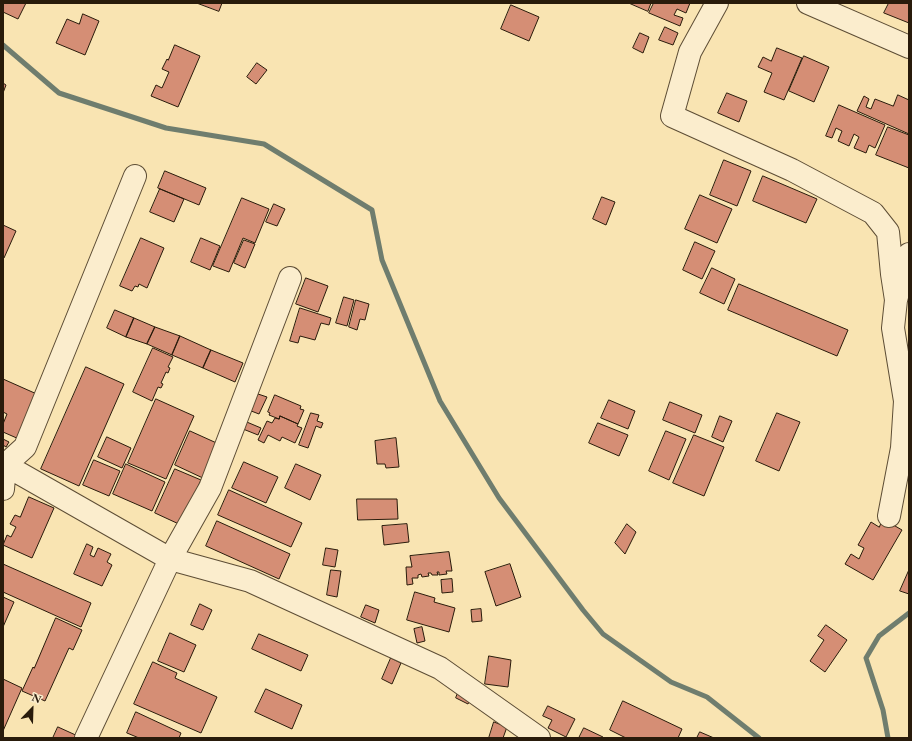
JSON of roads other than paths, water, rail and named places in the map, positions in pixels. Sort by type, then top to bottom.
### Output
[{"type":"street","points":[[717,3],[690,52],[672,116],[792,170],[873,213],[888,232],[896,300]]},
{"type":"street","points":[[808,3],[909,47]]},
{"type":"street","points":[[3,489],[5,465],[25,447],[135,176]]},
{"type":"street","points":[[888,516],[902,448],[905,401],[893,328],[896,300],[909,254]]},
{"type":"street","points":[[86,738],[170,559],[210,488],[290,278]]},
{"type":"street","points":[[5,465],[170,559],[250,581],[440,668],[539,738]]},
{"type":"waterway","points":[[3,45],[59,93],[166,128],[264,144],[372,210],[382,260],[440,401],[499,498],[583,610],[603,634],[671,682],[707,697],[759,738]]},
{"type":"waterway","points":[[888,738],[883,710],[866,658],[879,636],[909,613]]}]
